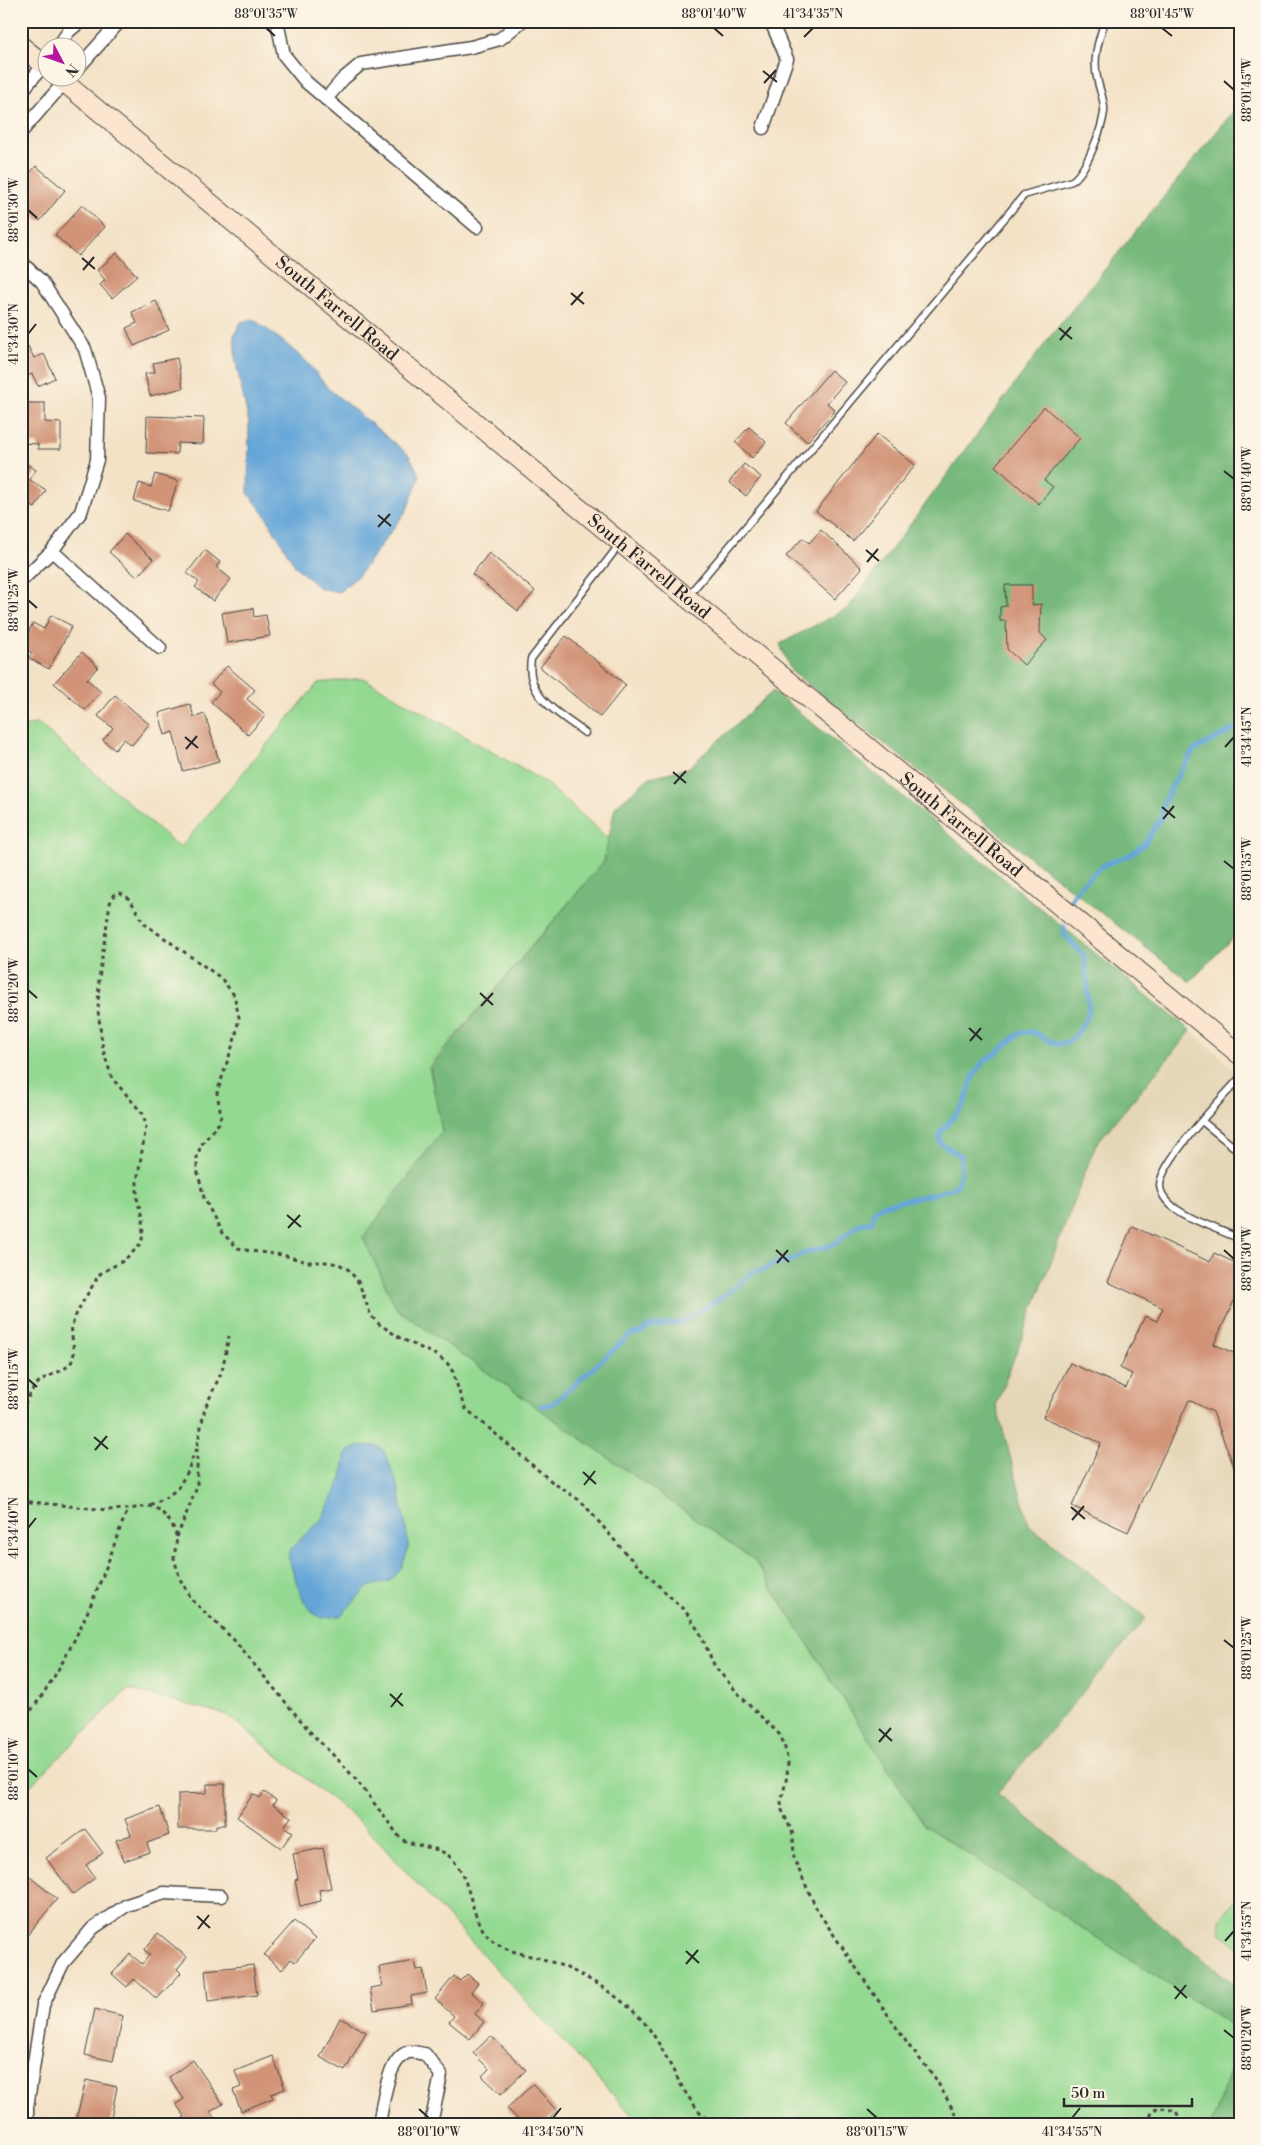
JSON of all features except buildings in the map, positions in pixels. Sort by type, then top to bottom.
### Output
[{"type":"street","points":[[64,38],[81,21]]},
{"type":"street","points":[[88,57],[120,21]]},
{"type":"street","points":[[277,21],[284,55],[306,82],[477,227]]},
{"type":"street","points":[[326,99],[343,79],[361,64],[471,46],[500,39],[522,21]]},
{"type":"street","points":[[763,128],[787,59],[772,22]]},
{"type":"street","points":[[21,46],[38,58]]},
{"type":"street","points":[[21,92],[38,73]]},
{"type":"street","points":[[21,132],[57,88]]},
{"type":"street","name":"South Farrell Road","points":[[75,88],[686,598],[1240,1055]]},
{"type":"street","points":[[21,262],[42,282],[86,349],[99,398],[97,460],[81,512],[52,551],[21,581]]},
{"type":"street","points":[[52,551],[160,648]]},
{"type":"street","points":[[26,2124],[43,2005],[63,1964],[93,1928],[127,1905],[164,1894],[221,1896]]},
{"type":"street","points":[[379,2124],[390,2072],[400,2058],[410,2052],[425,2054],[441,2075],[431,2124]]},
{"type":"lane","points":[[686,598],[1024,195],[1072,181],[1078,177],[1086,166],[1104,114],[1104,102],[1097,80],[1096,60],[1097,43],[1105,21]]},
{"type":"lane","points":[[585,733],[542,700],[529,672],[531,659],[621,543]]},
{"type":"lane","points":[[1240,1078],[1174,1156],[1164,1172],[1160,1186],[1162,1195],[1168,1203],[1180,1212],[1240,1238]]},
{"type":"lane","points":[[1203,1122],[1240,1152]]},
{"type":"path","points":[[21,1412],[38,1383],[66,1367],[72,1361],[74,1350],[71,1336],[72,1324],[97,1278],[101,1273],[123,1261],[134,1251],[141,1243],[143,1235],[142,1219],[137,1198],[146,1126],[143,1114],[133,1100],[117,1085],[110,1072],[104,1050],[98,1011],[99,978],[110,903],[115,894],[120,892],[132,900],[146,925],[228,985],[237,1005],[239,1017],[236,1035],[217,1094],[221,1115],[219,1123],[201,1145],[197,1156],[199,1185],[209,1211],[222,1233],[230,1242],[244,1250],[283,1255],[308,1262],[339,1264],[349,1270],[359,1283],[372,1316],[379,1324],[388,1331],[438,1356],[448,1364],[453,1372],[464,1407],[546,1477],[582,1502],[627,1554],[686,1612],[700,1633],[715,1667],[746,1702],[780,1735],[784,1744],[788,1762],[781,1803],[782,1810],[793,1834],[794,1859],[816,1910],[909,2046],[938,2082],[961,2124]]},
{"type":"path","points":[[21,1501],[108,1510],[150,1506],[167,1497],[177,1489],[197,1446],[205,1408],[222,1371],[229,1336]]},
{"type":"path","points":[[197,1446],[199,1457],[197,1487],[177,1538],[174,1558],[180,1579],[192,1600],[233,1639],[312,1734],[356,1780],[401,1840],[450,1856],[461,1871],[471,1895],[478,1922],[495,1943],[548,1960],[569,1970],[609,1992],[635,2012],[659,2043],[686,2096],[712,2124]]},
{"type":"path","points":[[150,1506],[160,1510],[172,1524],[177,1538]]},
{"type":"path","points":[[21,1723],[36,1705],[50,1682],[88,1609],[128,1509]]},
{"type":"path","points":[[1148,2124],[1148,2118],[1158,2107],[1176,2111],[1179,2124]]},
{"type":"shaded area","points":[[1191,1031],[1240,1074],[1240,1989],[997,1793],[1146,1618],[1029,1525],[996,1405],[1096,1144]]},
{"type":"green space","points":[[1240,103],[1240,930],[1190,982],[791,671],[780,644],[848,608],[1049,338]]},
{"type":"green space","points":[[363,678],[546,783],[609,839],[604,861],[429,1067],[442,1131],[363,1238],[397,1309],[754,1560],[924,1825],[1240,2031],[1240,2045],[1211,2124],[640,2124],[360,1822],[227,1715],[128,1689],[21,1795],[21,728],[38,723],[180,848],[318,683]]},
{"type":"green space","points":[[773,691],[1191,1031],[1096,1144],[996,1405],[1029,1525],[1146,1618],[997,1793],[1240,1989],[1240,2031],[924,1825],[754,1560],[397,1309],[363,1238],[442,1131],[430,1068],[604,861],[615,807],[650,777],[688,768]]},
{"type":"green space","points":[[1240,1893],[1240,1948],[1220,1932],[1220,1920]]},
{"type":"green space","points":[[1240,2045],[1240,2124],[1211,2124]]},
{"type":"water","points":[[253,319],[284,342],[308,363],[328,388],[409,455],[420,476],[407,510],[359,575],[339,592],[319,588],[295,566],[266,516],[248,493],[249,423],[236,363],[234,335],[241,322]]},
{"type":"water","points":[[364,1445],[378,1446],[384,1451],[399,1489],[408,1549],[402,1568],[390,1581],[368,1587],[340,1616],[322,1618],[314,1614],[303,1600],[288,1557],[292,1547],[321,1520],[342,1478],[345,1456],[349,1450]]},
{"type":"waterway","points":[[1068,903],[1081,885],[1103,865],[1130,855],[1144,844],[1162,817],[1163,804],[1194,750],[1240,726]]},
{"type":"waterway","points":[[541,1406],[554,1403],[630,1335],[643,1332],[647,1327],[682,1322],[727,1294],[754,1271],[766,1269],[770,1265],[795,1259],[802,1254],[833,1245],[859,1224],[872,1222],[873,1213],[882,1205],[934,1194],[957,1186],[961,1173],[961,1156],[940,1143],[940,1133],[964,1105],[973,1077],[984,1061],[1020,1033],[1033,1032],[1056,1044],[1067,1043],[1075,1037],[1089,1014],[1085,957],[1064,934],[1064,927]]}]
